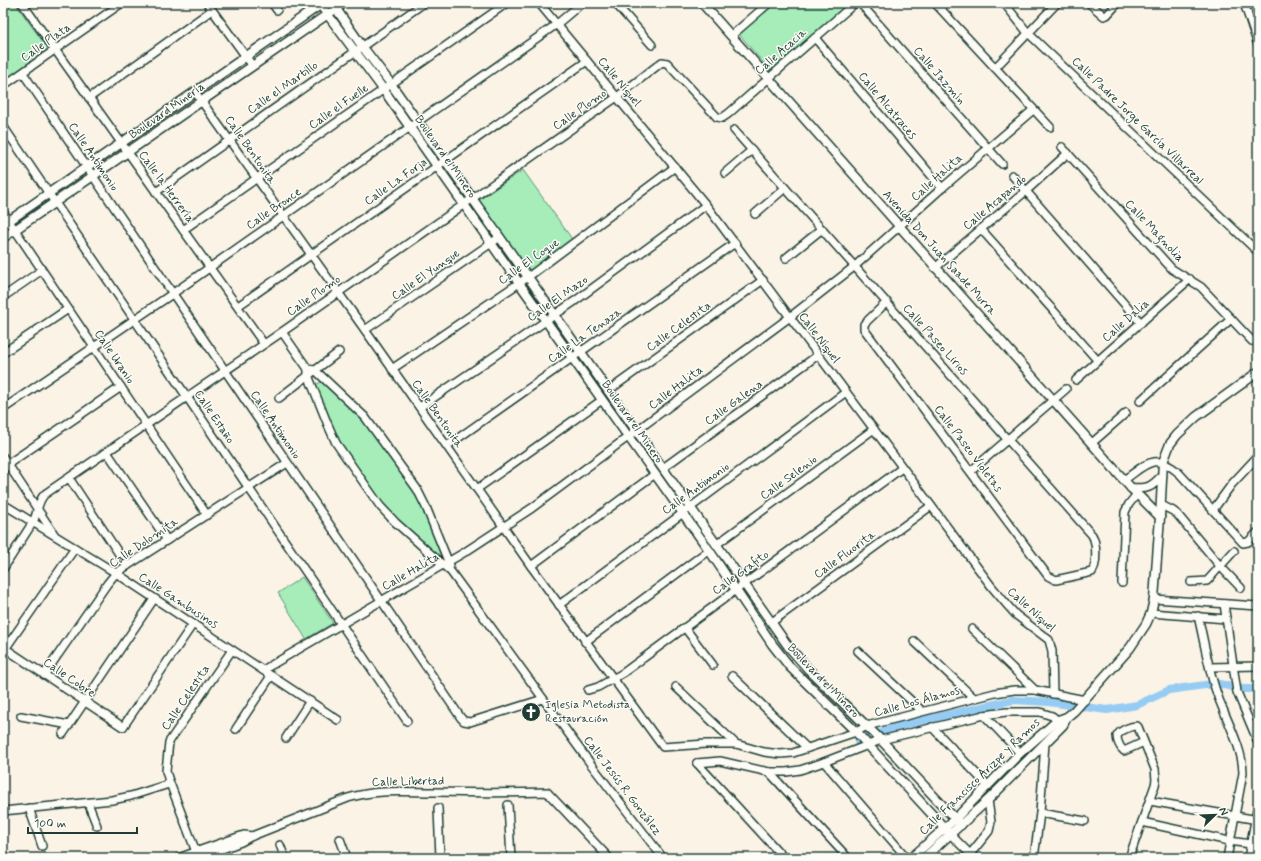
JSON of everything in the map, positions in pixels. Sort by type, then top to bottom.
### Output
[{"type":"street","name":"Calle la Herrería","points":[[23,3],[264,344]]},
{"type":"street","name":"Calle Plata","points":[[3,86],[122,3]]},
{"type":"street","points":[[207,3],[252,65]]},
{"type":"street","points":[[272,3],[277,10]]},
{"type":"street","name":"Boulevard Minería","points":[[3,238],[128,153],[252,65],[327,15],[334,6],[344,3]]},
{"type":"street","name":"Calle el Martillo","points":[[156,192],[424,3]]},
{"type":"street","name":"Calle el Fuelle","points":[[183,230],[507,3]]},
{"type":"street","name":"Calle Níquel","points":[[539,3],[706,205],[902,468],[1008,606],[1026,623],[1046,636],[1049,640],[1052,651],[1053,694]]},
{"type":"street","name":"Calle Bronce","points":[[3,409],[172,294],[410,128],[557,24],[582,3]]},
{"type":"street","points":[[616,3],[652,45]]},
{"type":"street","name":"Avenida Don Juan Saade Murra","points":[[702,3],[1131,488],[1160,516]]},
{"type":"street","points":[[731,36],[769,3]]},
{"type":"street","name":"Calle Acacia","points":[[722,118],[855,3]]},
{"type":"street","name":"Calle Jazmín","points":[[860,3],[1002,164]]},
{"type":"street","points":[[934,3],[1050,127]]},
{"type":"street","name":"Calle Padre Jorge García Villarreal","points":[[1004,3],[1028,32],[1258,252]]},
{"type":"street","points":[[995,68],[1057,3]]},
{"type":"street","points":[[1089,3],[1104,16],[1107,15],[1118,3]]},
{"type":"street","points":[[1244,3],[1258,45]]},
{"type":"street","name":"Boulevard Minería","points":[[6,223],[122,144],[321,4]]},
{"type":"street","name":"Boulevard el Minero","points":[[321,4],[327,15],[438,166],[519,283],[709,550],[780,655],[801,678],[863,739],[950,834]]},
{"type":"street","name":"Boulevard el Minero","points":[[334,6],[418,121],[798,658],[874,734],[958,822]]},
{"type":"street","points":[[89,98],[212,10]]},
{"type":"street","name":"Calle Alcatraces","points":[[815,38],[942,188]]},
{"type":"street","name":"Calle La Forja","points":[[238,306],[587,61]]},
{"type":"street","name":"Calle Plomo","points":[[3,569],[33,522],[42,497],[472,199],[617,97],[663,61],[667,63],[717,117],[722,118]]},
{"type":"street","name":"Calle Antimonio","points":[[23,73],[464,721],[470,722],[543,699]]},
{"type":"street","name":"Calle Bentonita","points":[[195,92],[585,642],[663,747]]},
{"type":"street","name":"Calle Halita","points":[[263,670],[446,564],[504,528],[790,317],[855,266],[987,148],[1033,110]]},
{"type":"street","name":"Calle Estaño","points":[[3,126],[407,720]]},
{"type":"street","name":"Calle Paseo Lirios","points":[[734,130],[1009,439],[1094,538],[1096,544],[1095,568],[1092,572]]},
{"type":"street","name":"Calle Magnolia","points":[[1062,147],[1172,269],[1201,287],[1252,341]]},
{"type":"street","points":[[725,173],[752,150]]},
{"type":"street","name":"Calle Acapando","points":[[935,268],[1026,192],[1068,153]]},
{"type":"street","name":"Calle El Coque","points":[[392,369],[528,277],[675,167]]},
{"type":"street","points":[[1012,175],[1141,323]]},
{"type":"street","points":[[755,214],[785,188]]},
{"type":"street","name":"Calle El Mazo","points":[[420,408],[575,301],[706,205]]},
{"type":"street","name":"Calle Uranio","points":[[3,212],[6,223],[15,230],[207,515]]},
{"type":"street","points":[[786,258],[822,229]]},
{"type":"street","points":[[981,229],[1098,361]]},
{"type":"street","name":"Calle El Yunque","points":[[365,330],[500,237]]},
{"type":"street","name":"Calle La Tenaza","points":[[447,446],[735,243]]},
{"type":"street","points":[[3,297],[42,270]]},
{"type":"street","name":"Calle Dalia","points":[[1076,380],[1190,279]]},
{"type":"street","name":"Calle Celestita","points":[[608,391],[762,280]]},
{"type":"street","name":"Calle Paseo Violetas","points":[[887,302],[864,324],[864,329],[1048,576],[1056,580],[1092,572]]},
{"type":"street","points":[[3,353],[68,309]]},
{"type":"street","points":[[1140,401],[1231,319]]},
{"type":"street","name":"Calle Jesús R. González","points":[[282,332],[310,372],[336,443],[376,500],[395,522],[446,564],[543,699],[663,858]]},
{"type":"street","points":[[279,398],[310,372],[339,352]]},
{"type":"street","name":"Calle Galena","points":[[663,468],[818,356]]},
{"type":"street","name":"Calle Jesús R. González","points":[[310,372],[362,414],[417,489],[426,507],[446,564]]},
{"type":"street","name":"Calle Francisco Arizpe y Ramos","points":[[924,858],[950,834],[988,786],[1020,753],[1084,702],[1130,648],[1146,624],[1151,613],[1154,599],[1163,462],[1170,444],[1185,426],[1258,372]]},
{"type":"street","points":[[8,464],[121,387]]},
{"type":"street","points":[[971,471],[1054,401],[1066,389]]},
{"type":"street","name":"Calle Antimonio","points":[[559,605],[682,512],[846,392]]},
{"type":"street","points":[[477,489],[602,400]]},
{"type":"street","points":[[1092,443],[1126,413]]},
{"type":"street","name":"Calle Selenio","points":[[717,544],[874,429]]},
{"type":"street","points":[[107,452],[167,540]]},
{"type":"street","points":[[1213,510],[1235,480],[1258,456]]},
{"type":"street","points":[[3,457],[55,536]]},
{"type":"street","points":[[1124,480],[1150,463],[1155,461],[1163,462],[1170,465],[1179,473],[1244,544],[1258,532]]},
{"type":"street","name":"Calle Dolomita","points":[[44,675],[116,573],[287,462]]},
{"type":"street","name":"Calle Grafito","points":[[588,690],[613,680],[902,468]]},
{"type":"street","points":[[531,566],[655,474]]},
{"type":"street","points":[[1131,488],[1150,487],[1162,476]]},
{"type":"street","points":[[69,478],[127,566]]},
{"type":"street","points":[[1122,583],[1125,512],[1137,494]]},
{"type":"street","name":"Calle Gambusinos","points":[[3,504],[116,573],[338,720]]},
{"type":"street","points":[[1161,504],[1175,512],[1220,566],[1241,588]]},
{"type":"street","name":"Calle Fluorita","points":[[772,622],[931,506]]},
{"type":"street","points":[[1160,516],[1175,512]]},
{"type":"street","points":[[4,649],[75,548]]},
{"type":"street","points":[[585,642],[709,550]]},
{"type":"street","points":[[1191,582],[1207,581],[1234,551]]},
{"type":"street","points":[[63,734],[154,598]]},
{"type":"street","points":[[1154,599],[1258,606]]},
{"type":"street","points":[[1224,604],[1237,692],[1258,742]]},
{"type":"street","points":[[1151,613],[1226,619]]},
{"type":"street","points":[[1198,616],[1216,693],[1239,749],[1243,765],[1243,773],[1226,858]]},
{"type":"street","name":"Calle Cobre","points":[[4,649],[123,727],[193,624]]},
{"type":"street","points":[[685,628],[713,665]]},
{"type":"street","points":[[972,629],[1035,690]]},
{"type":"street","points":[[914,641],[974,698]]},
{"type":"street","name":"Calle Celestita","points":[[197,855],[169,784],[166,771],[169,742],[232,650]]},
{"type":"street","points":[[858,651],[922,711]]},
{"type":"street","points":[[1210,667],[1258,666]]},
{"type":"street","points":[[236,729],[271,676]]},
{"type":"street","points":[[732,676],[807,748]]},
{"type":"street","points":[[676,687],[736,744]]},
{"type":"street","name":"Calle Los Álamos","points":[[784,858],[697,763],[720,761],[769,772],[800,770],[824,762],[863,739],[922,711],[974,698],[1014,690],[1035,690],[1084,702]]},
{"type":"street","points":[[286,738],[310,702]]},
{"type":"street","name":"Calle Los Álamos","points":[[663,747],[706,744],[736,744],[764,752],[780,754],[793,753],[807,748],[863,739],[874,734],[932,727],[984,715],[1006,712],[1040,712],[1047,714],[1060,722]]},
{"type":"street","points":[[984,715],[1020,753]]},
{"type":"street","points":[[21,716],[68,725]]},
{"type":"street","name":"Calle Francisco Arizpe y Ramos","points":[[911,858],[944,827],[958,822],[988,800],[1045,743],[1060,722]]},
{"type":"street","points":[[1130,858],[1156,785],[1156,775],[1144,742],[1136,725],[1118,734],[1117,739],[1121,749],[1124,751],[1144,742]]},
{"type":"street","points":[[932,727],[988,786]]},
{"type":"street","points":[[1034,858],[1040,813],[1045,743]]},
{"type":"street","points":[[824,762],[907,858]]},
{"type":"street","points":[[769,772],[848,858]]},
{"type":"street","points":[[3,810],[88,803],[122,798],[169,784]]},
{"type":"street","name":"Calle Libertad","points":[[178,858],[197,855],[238,836],[252,836],[348,798],[370,792],[381,791],[496,793],[546,792],[609,858]]},
{"type":"street","points":[[950,834],[968,856],[989,832],[991,827],[992,822],[988,800]]},
{"type":"street","points":[[1150,801],[1256,820]]},
{"type":"street","points":[[88,803],[97,826]]},
{"type":"street","points":[[508,805],[510,858]]},
{"type":"street","points":[[1248,858],[1254,844],[1258,805]]},
{"type":"street","points":[[29,808],[42,846]]},
{"type":"street","points":[[438,808],[440,858]]},
{"type":"street","points":[[1040,813],[1085,821]]},
{"type":"street","points":[[1142,822],[1254,844]]},
{"type":"street","points":[[340,839],[347,858]]},
{"type":"street","points":[[280,845],[285,858]]},
{"type":"green space","points":[[3,3],[15,3],[48,49],[3,81]]},
{"type":"green space","points":[[774,3],[848,4],[771,72],[739,34]]},
{"type":"green space","points":[[523,170],[572,239],[530,271],[479,200]]},
{"type":"green space","points":[[322,381],[359,413],[421,498],[444,551],[440,558],[390,514],[336,437],[316,385]]},
{"type":"green space","points":[[302,577],[333,623],[306,639],[278,593]]},
{"type":"waterway","points":[[858,742],[899,726],[1013,700],[1048,702],[1107,710],[1137,705],[1169,690],[1219,684],[1243,689],[1258,689]]},
{"type":"place","name":"Iglesia Metodista Restauración","points":[[531,712]]}]
